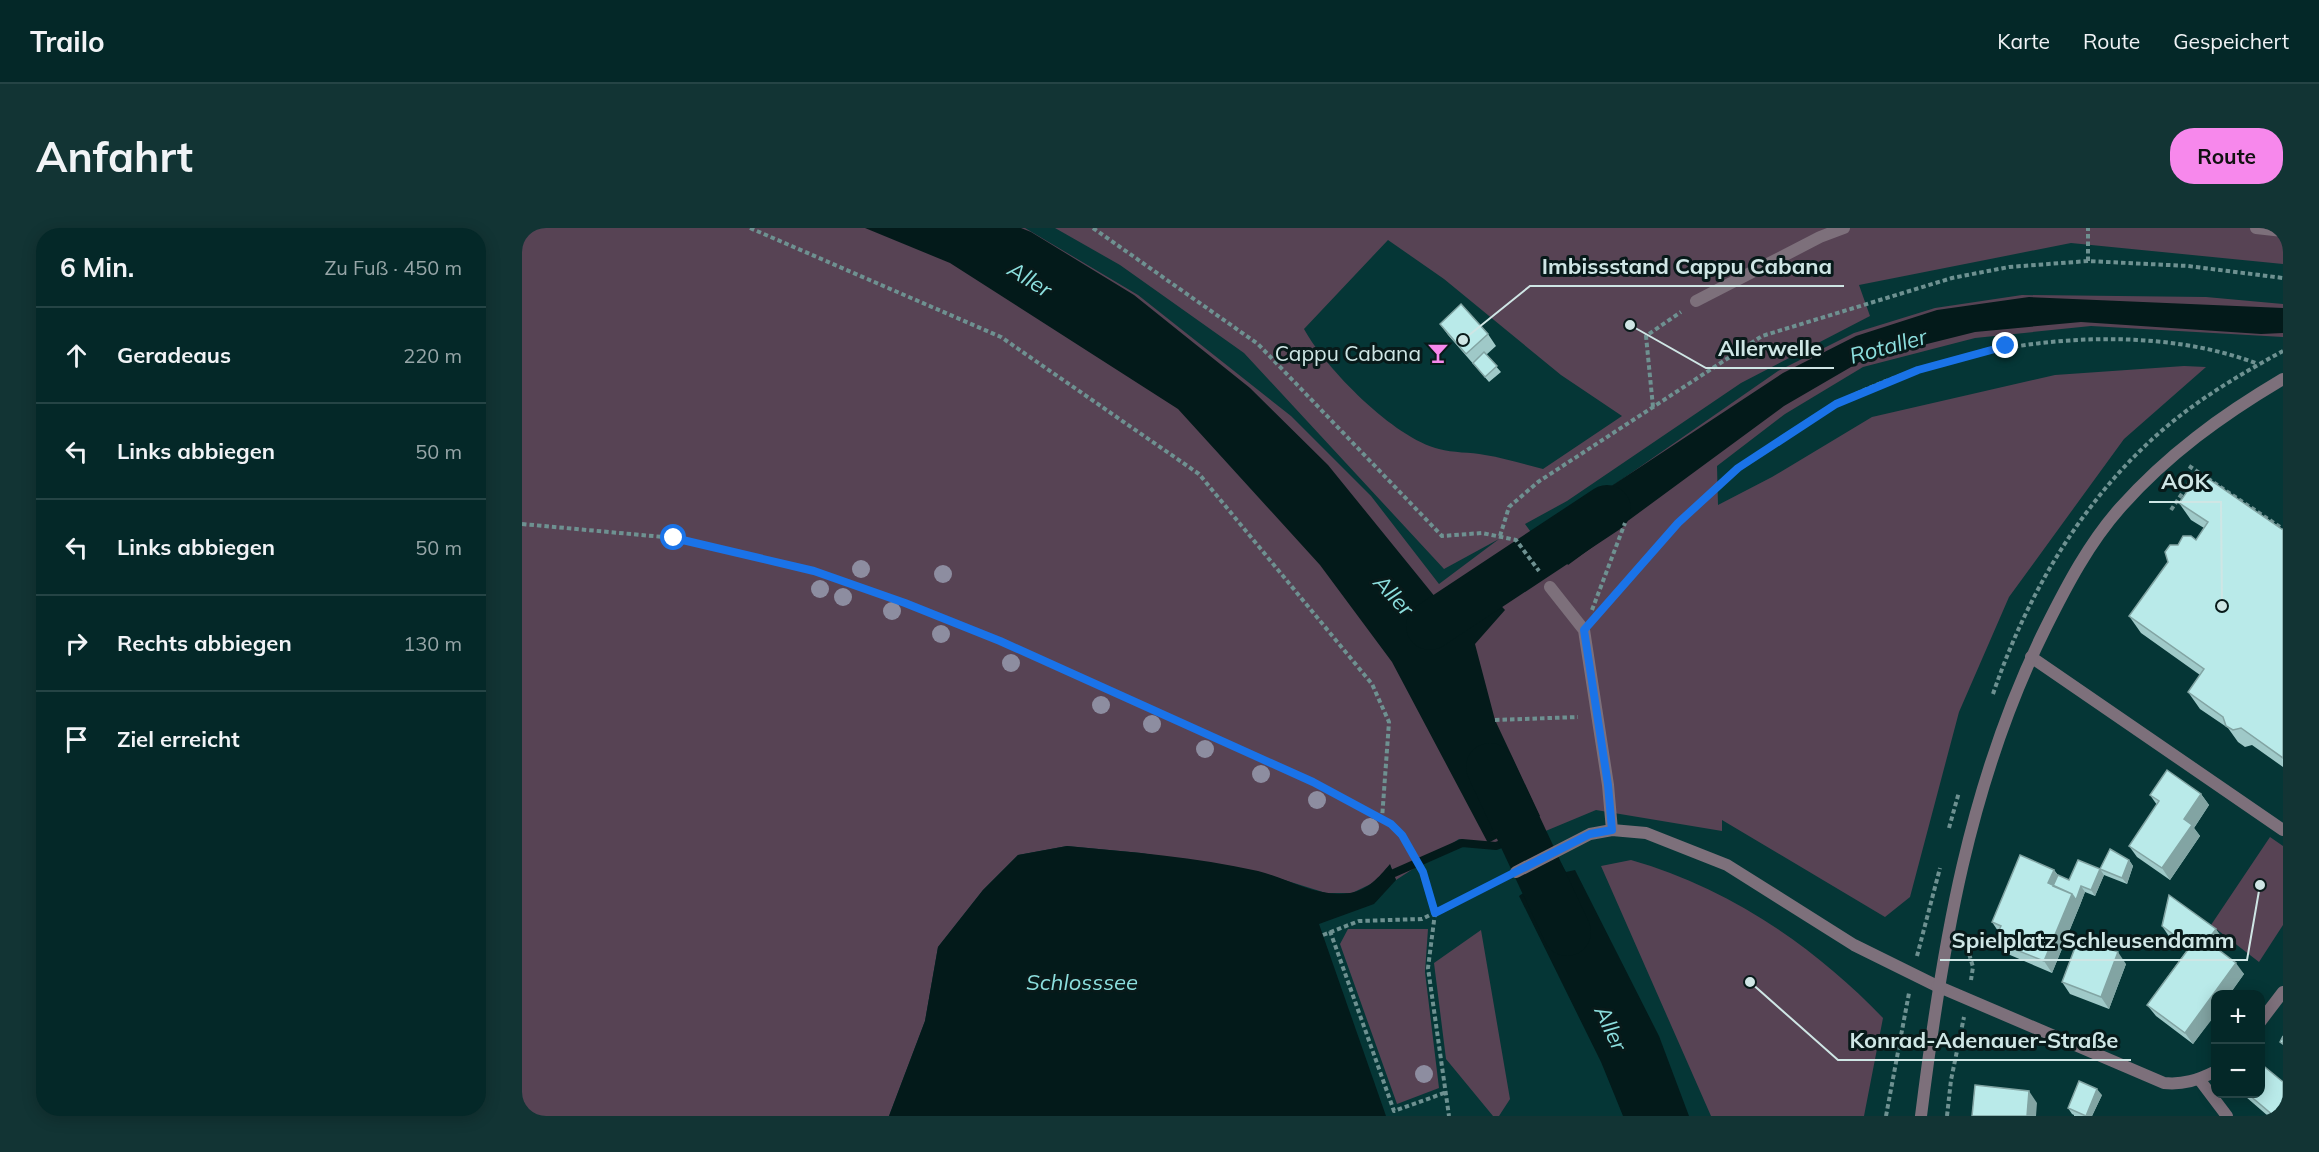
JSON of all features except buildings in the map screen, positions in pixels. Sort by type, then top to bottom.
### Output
[{"type":"street","points":[[1696,301],[1820,237],[1844,228]]},
{"type":"street","points":[[2256,228],[2283,231]]},
{"type":"street","points":[[1921,1116],[1937,986],[1970,829],[2000,738],[2031,657],[2072,575],[2119,510],[2158,468],[2201,432],[2283,380]]},
{"type":"street","points":[[1550,587],[1584,630],[1608,785],[1612,830]]},
{"type":"street","points":[[2031,657],[2283,830]]},
{"type":"street","points":[[1516,872],[1590,834],[1612,830],[1646,833],[1727,865],[1854,945],[1912,976],[2164,1083],[2178,1084],[2211,1073]]},
{"type":"street","points":[[2265,1015],[2283,992]]},
{"type":"street","points":[[2199,1079],[2227,1116]]},
{"type":"path","points":[[750,228],[1001,337],[1199,474],[1372,684],[1389,722],[1382,819]]},
{"type":"path","points":[[1093,228],[1258,344],[1442,536],[1482,533],[1516,540],[1550,587]]},
{"type":"path","points":[[2088,228],[2088,261]]},
{"type":"path","points":[[1500,536],[1509,507],[1538,482],[1762,336],[1952,278],[2009,267],[2088,261],[2188,266],[2283,278]]},
{"type":"path","points":[[1653,407],[1646,336],[1696,301]]},
{"type":"path","points":[[1584,630],[1678,523],[1738,468],[1836,404],[1918,370],[2006,346],[2106,339],[2166,341],[2229,353],[2258,364],[2283,351]]},
{"type":"path","points":[[2181,473],[2198,458]]},
{"type":"path","points":[[2189,466],[2283,529]]},
{"type":"path","points":[[2171,510],[2197,471]]},
{"type":"path","points":[[1584,630],[1625,523]]},
{"type":"path","points":[[522,524],[674,538],[824,574],[1000,641],[1313,782],[1382,819],[1402,835],[1414,854],[1423,872],[1435,913],[1428,968],[1449,1116]]},
{"type":"path","points":[[1495,720],[1596,717]]},
{"type":"path","points":[[1323,934],[1359,921],[1422,919],[1516,872]]},
{"type":"path","points":[[1330,931],[1394,1111],[1447,1092]]},
{"type":"path","points":[[1947,1116],[1951,1080],[1973,966],[1966,944]]},
{"type":"path","points":[[1886,1116],[1912,976]]},
{"type":"shaded area","points":[[522,228],[1025,228],[1138,295],[1291,416],[1371,496],[1439,584],[1499,539],[1444,569],[1244,353],[1120,265],[1055,228],[2283,228],[2283,264],[2071,243],[1859,285],[1870,316],[1741,383],[1567,501],[1525,524],[1536,539],[1778,371],[1854,333],[1935,308],[2022,295],[2206,297],[2283,304],[2283,337],[2091,326],[1975,338],[1863,367],[1785,414],[1717,466],[1718,505],[1772,477],[1872,417],[2055,375],[2184,366],[2206,367],[2124,439],[2009,597],[1959,712],[1910,897],[1885,917],[1722,820],[1722,831],[1596,810],[1507,847],[1459,839],[1396,880],[1390,865],[1375,882],[1352,893],[1326,893],[1259,872],[1141,853],[1067,846],[1018,855],[983,890],[938,947],[925,1021],[889,1116],[522,1116]],"holes":[[[1388,240],[1444,279],[1561,375],[1622,416],[1543,469],[1492,456],[1439,449],[1421,442],[1382,417],[1328,363],[1304,329]]]},
{"type":"shaded area","points":[[2270,837],[2283,846],[2283,925],[2259,962],[2211,925]]},
{"type":"shaded area","points":[[1631,860],[1701,886],[1767,922],[1828,967],[1883,1018],[1864,1116],[1711,1116],[1601,866]]},
{"type":"shaded area","points":[[1348,929],[1428,929],[1425,972],[1439,1088],[1397,1104],[1340,944]]},
{"type":"shaded area","points":[[1481,930],[1510,1099],[1499,1116],[1493,1116],[1446,1059],[1434,963]]},
{"type":"water","points":[[865,228],[1021,228],[1031,232],[1134,295],[1250,388],[1328,465],[1436,598],[1475,578],[1505,610],[1475,644],[1495,720],[1540,816],[1488,843],[1392,662],[1320,565],[1178,409],[950,263]]},
{"type":"water","points":[[2029,297],[2283,308],[2283,333],[2261,334],[2081,322],[1975,332],[1863,360],[1784,406],[1568,565],[1543,531],[1783,373],[1856,336],[1937,310]]},
{"type":"water","name":"Schlosssee","points":[[1067,846],[1235,866],[1270,874],[1303,887],[1338,894],[1350,893],[1368,886],[1390,864],[1396,880],[1374,904],[1319,924],[1386,1116],[889,1116],[925,1021],[938,947],[983,890],[1018,855]]},
{"type":"water","points":[[1561,863],[1566,872],[1575,870],[1659,1036],[1689,1116],[1623,1116],[1601,1062],[1519,896],[1529,889],[1525,880]]},
{"type":"waterway","name":"Rotaller","points":[[1430,626],[1607,509]]},
{"type":"waterway","name":"Aller","points":[[1490,767],[1567,932]]},
{"type":"waterway","points":[[1394,873],[1462,843],[1496,846],[1523,836]]},
{"type":"place","name":"Allerwelle","points":[[1630,325]]},
{"type":"place","name":"Imbissstand Cappu Cabana","points":[[1463,340]]},
{"type":"place","name":"Cappu Cabana","points":[[1438,353]]},
{"type":"place","name":"AOK","points":[[2222,606]]},
{"type":"place","name":"Spielplatz Schleusendamm","points":[[2260,885]]},
{"type":"place","name":"Konrad-Adenauer-Straße","points":[[1750,982]]},
{"type":"route","points":[[674,538],[814,571],[905,603],[1000,641],[1162,716],[1313,782],[1391,824],[1402,835],[1423,872],[1435,913],[1590,834],[1612,830],[1608,785],[1584,630],[1678,523],[1738,468],[1836,404],[1918,370],[2006,346]]}]
